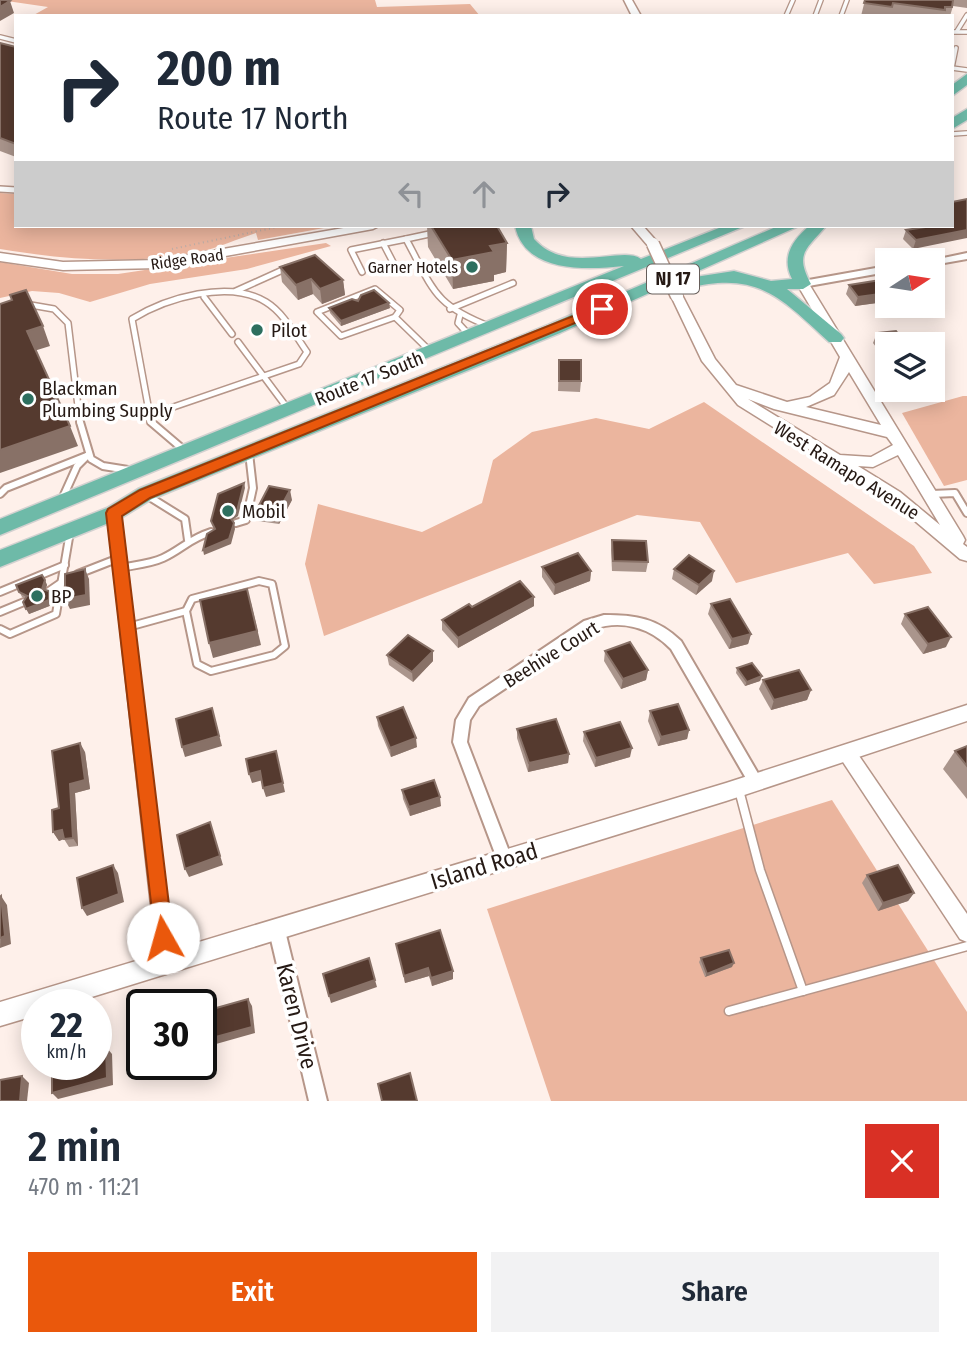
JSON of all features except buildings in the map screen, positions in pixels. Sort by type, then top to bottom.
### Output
[{"type":"highway","points":[[954,90],[967,78]]},
{"type":"highway","points":[[523,228],[526,241],[534,249],[573,263],[599,265],[661,250],[708,228]]},
{"type":"highway","name":"Route 17 South","points":[[0,527],[492,328],[661,250],[731,228]]},
{"type":"highway","name":"NJ 17","points":[[0,559],[114,513],[145,494],[554,329],[786,228]]},
{"type":"highway","points":[[554,329],[708,278],[741,277],[773,285],[803,284],[793,266],[793,255],[798,244],[816,228]]},
{"type":"highway","points":[[773,285],[835,338]]},
{"type":"main road","name":"Island Road","points":[[0,1014],[747,785],[967,713]]},
{"type":"street","name":"Ridge Road","points":[[0,257],[63,266],[160,264],[362,228]]},
{"type":"street","name":"West Ramapo Avenue","points":[[639,228],[661,250],[677,296],[709,361],[728,385],[755,411],[909,506],[967,556]]},
{"type":"street","points":[[646,228],[661,250]]},
{"type":"street","points":[[945,260],[967,256]]},
{"type":"street","points":[[875,271],[803,284],[967,556]]},
{"type":"street","points":[[783,406],[809,402],[830,393],[841,378],[847,357]]},
{"type":"street","name":"West Ramapo Avenue","points":[[728,385],[783,406],[897,440]]},
{"type":"street","points":[[835,458],[873,462],[897,440]]},
{"type":"street","points":[[114,513],[166,964]]},
{"type":"street","name":"Beehive Court","points":[[503,859],[460,742],[460,727],[465,714],[474,702],[581,630],[604,620],[634,620],[649,625],[676,645],[747,785]]},
{"type":"street","points":[[847,753],[967,932]]},
{"type":"street","name":"Karen Drive","points":[[277,931],[318,1101]]},
{"type":"lane","points":[[954,32],[967,15]]},
{"type":"lane","points":[[954,32],[967,32]]},
{"type":"lane","points":[[954,48],[967,48]]},
{"type":"lane","points":[[362,272],[351,250],[442,232]]},
{"type":"lane","points":[[406,239],[437,297],[460,315],[492,328]]},
{"type":"lane","points":[[383,243],[395,266]]},
{"type":"lane","points":[[187,452],[159,431],[150,415],[132,319],[142,311],[167,303],[234,292],[290,267]]},
{"type":"lane","points":[[450,309],[513,284]]},
{"type":"lane","points":[[345,289],[355,299]]},
{"type":"lane","points":[[380,289],[400,310],[395,317],[337,335],[317,312],[355,299],[380,289]]},
{"type":"lane","points":[[150,415],[299,364],[307,352],[269,303],[256,295],[234,292]]},
{"type":"lane","points":[[204,297],[232,334]]},
{"type":"lane","points":[[18,304],[39,304],[54,309],[68,323],[79,409],[89,455],[102,466],[140,471]]},
{"type":"lane","points":[[370,315],[377,323]]},
{"type":"lane","points":[[460,315],[458,323],[470,337]]},
{"type":"lane","points":[[395,317],[432,353]]},
{"type":"lane","points":[[351,323],[358,330]]},
{"type":"lane","points":[[238,342],[289,410]]},
{"type":"lane","points":[[236,523],[246,520],[253,488],[249,452]]},
{"type":"lane","points":[[0,494],[14,485],[89,455]]},
{"type":"lane","points":[[57,504],[68,490],[77,466],[89,455]]},
{"type":"lane","points":[[929,495],[955,493],[967,513]]},
{"type":"lane","points":[[145,494],[185,519],[188,540]]},
{"type":"lane","points":[[0,629],[10,634],[56,614],[70,531]]},
{"type":"lane","points":[[49,591],[63,581],[119,563],[161,559],[183,547],[188,540],[211,532]]},
{"type":"lane","points":[[0,592],[65,565]]},
{"type":"lane","points":[[127,627],[186,611],[192,599],[259,581],[272,584],[285,646],[274,655],[211,671],[197,664],[186,611]]},
{"type":"lane","points":[[0,612],[24,601]]},
{"type":"lane","points":[[747,785],[760,870],[803,991]]},
{"type":"lane","points":[[729,1011],[967,946]]},
{"type":"path","points":[[165,250],[272,228]]},
{"type":"shaded area","points":[[0,0],[375,0],[377,7],[470,4],[478,14],[36,14],[48,7]]},
{"type":"shaded area","points":[[0,193],[14,194],[14,228],[324,228],[258,240],[256,233],[206,250],[149,259],[100,260],[0,249]]},
{"type":"shaded area","points":[[326,243],[331,246],[247,269],[150,284],[90,302],[59,293],[32,291],[0,298],[0,262],[72,274],[118,274]]},
{"type":"shaded area","points":[[967,396],[967,480],[944,486],[902,413]]},
{"type":"shaded area","points":[[704,402],[914,546],[932,573],[874,584],[848,553],[736,583],[700,522],[637,515],[324,636],[305,564],[318,504],[422,532],[482,503],[493,460],[532,432],[596,418],[649,429]]},
{"type":"shaded area","points":[[832,800],[967,1012],[967,1101],[551,1101],[487,909]]},
{"type":"place","name":"Garner Hotels","points":[[472,267]]},
{"type":"place","name":"Pilot","points":[[257,330]]},
{"type":"place","name":"Blackman Plumbing Supply","points":[[28,399]]},
{"type":"place","name":"Mobil","points":[[228,511]]},
{"type":"place","name":"BP","points":[[37,596]]},
{"type":"route","points":[[163,938],[114,513],[145,494],[602,309]]}]
